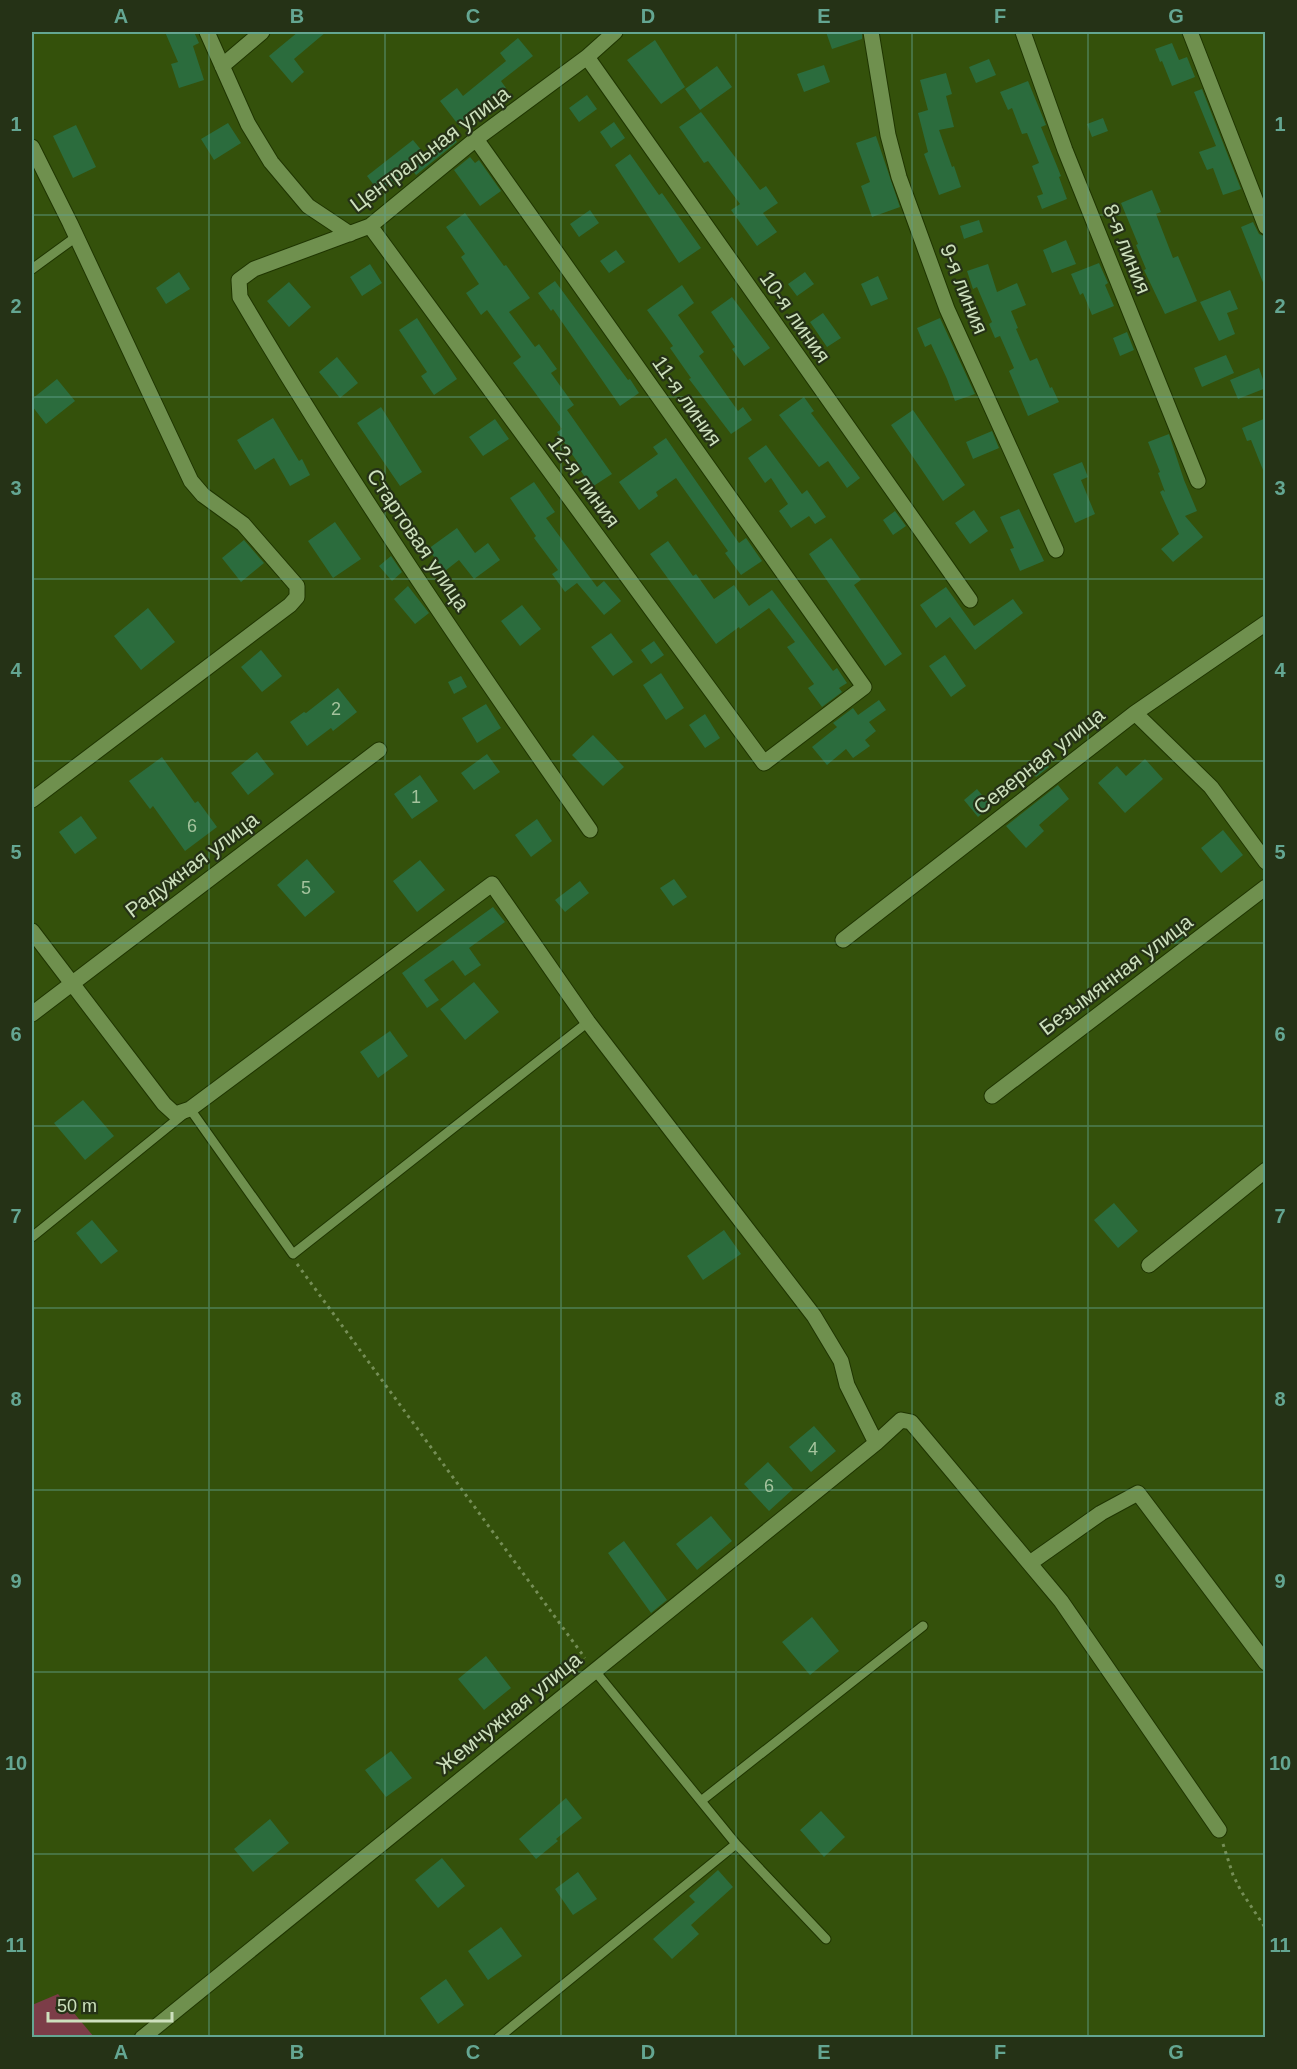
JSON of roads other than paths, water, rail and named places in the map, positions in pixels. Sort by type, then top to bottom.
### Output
[{"type":"street","points":[[207,32],[248,124],[271,162],[308,206],[350,234]]},
{"type":"street","points":[[222,66],[262,32]]},
{"type":"street","name":"Центральная улица","points":[[254,269],[370,226],[476,139],[587,57],[615,32]]},
{"type":"street","name":"9-я линия","points":[[871,32],[888,135],[899,177],[947,309],[1056,550]]},
{"type":"street","name":"8-я линия","points":[[1023,32],[1065,150],[1198,481]]},
{"type":"street","points":[[1190,32],[1266,227]]},
{"type":"street","name":"10-я линия","points":[[587,57],[970,600]]},
{"type":"street","name":"11-я линия","points":[[476,139],[864,687],[764,763]]},
{"type":"street","points":[[32,147],[191,481],[203,495],[243,524],[297,586],[297,597],[290,605],[32,800]]},
{"type":"street","name":"12-я линия","points":[[370,226],[764,763]]},
{"type":"street","name":"Стартовая улица","points":[[254,269],[239,280],[240,297],[301,400],[501,703],[590,830]]},
{"type":"street","name":"Северная улица","points":[[843,940],[1135,712],[1266,623]]},
{"type":"street","points":[[1135,712],[1211,788],[1266,862]]},
{"type":"street","name":"Радужная улица","points":[[32,1014],[379,750]]},
{"type":"street","points":[[32,931],[164,1104],[175,1114],[190,1110],[492,884],[588,1022],[814,1316],[841,1361],[847,1384],[876,1443]]},
{"type":"street","name":"Безымянная улица","points":[[992,1096],[1266,887]]},
{"type":"street","points":[[1149,1265],[1266,1170]]},
{"type":"street","name":"Жемчужная улица","points":[[142,2037],[902,1420],[911,1422],[1030,1563]]},
{"type":"street","points":[[1219,1830],[1061,1601],[1030,1563],[1101,1513],[1138,1493],[1266,1663]]},
{"type":"lane","points":[[32,269],[76,237]]},
{"type":"lane","points":[[32,1236],[190,1110],[293,1254],[588,1022]]},
{"type":"lane","points":[[701,1801],[923,1626]]},
{"type":"lane","points":[[595,1671],[736,1844],[826,1939]]},
{"type":"lane","points":[[498,2037],[736,1844]]}]
